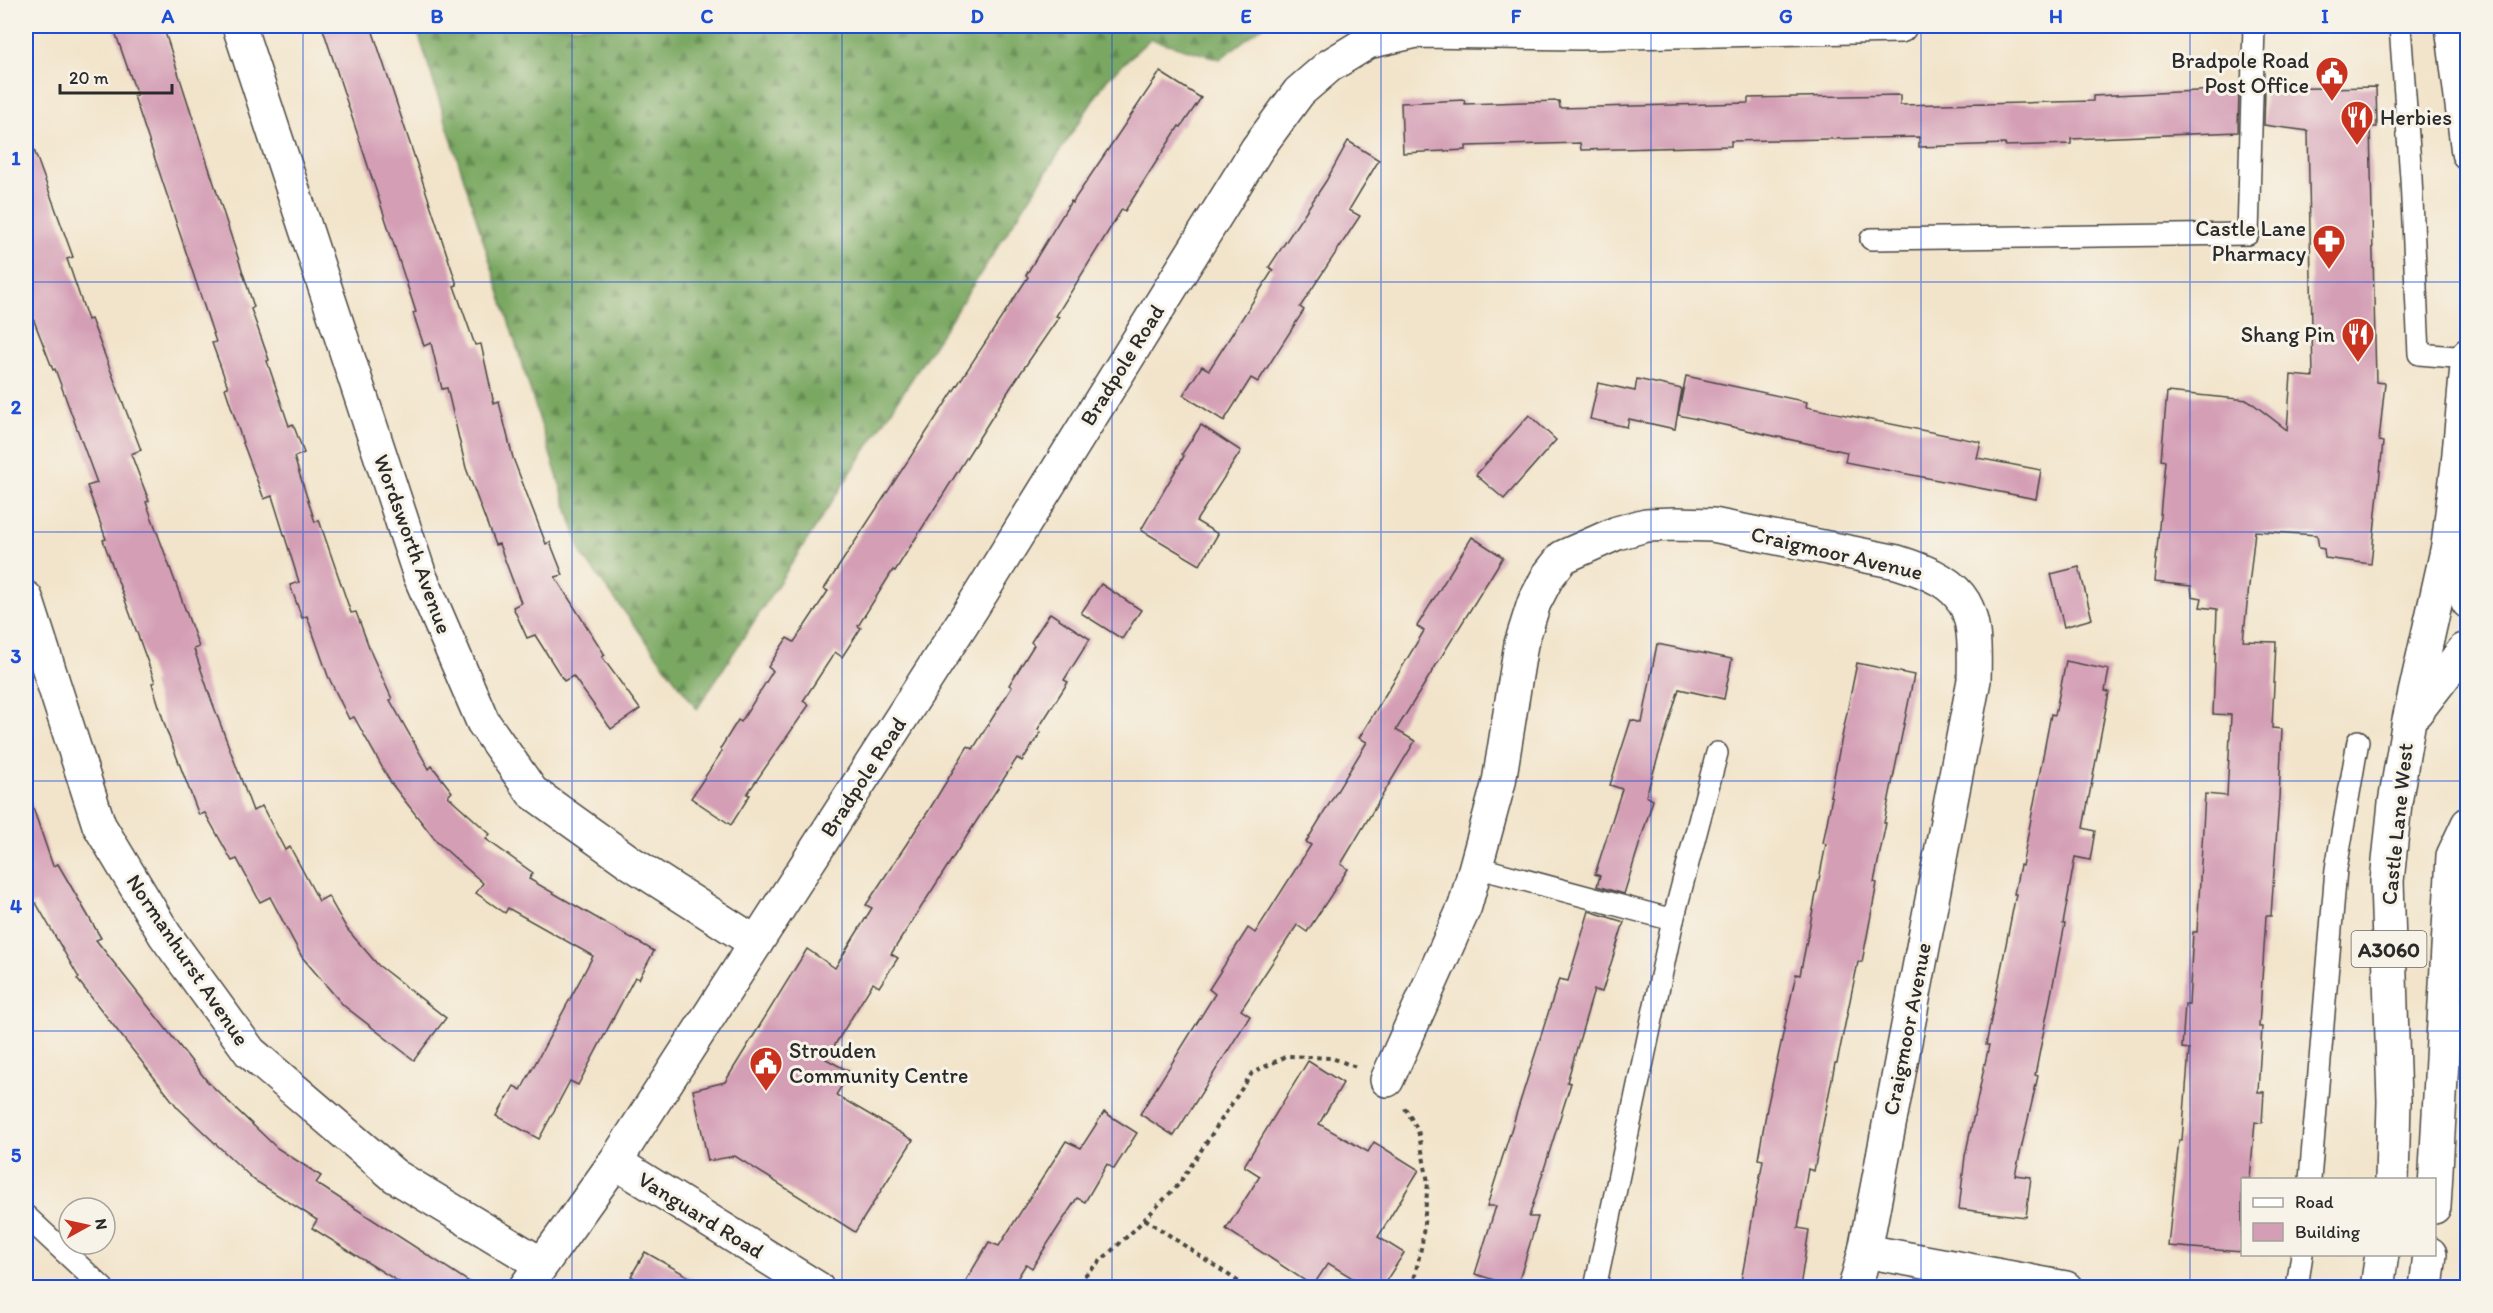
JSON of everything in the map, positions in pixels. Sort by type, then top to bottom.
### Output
[{"type":"street","name":"Wordsworth Avenue","points":[[239,26],[420,576],[483,722],[532,792],[631,863],[756,943]]},
{"type":"street","name":"Bradpole Road","points":[[533,1276],[615,1162],[972,608],[1257,149],[1299,92],[1329,66],[1368,42],[1417,31],[1581,33],[1900,26]]},
{"type":"street","points":[[2452,26],[2468,153]]},
{"type":"street","name":"Castle Lane West","points":[[2392,1178],[2394,1101],[2387,881],[2395,803],[2409,720],[2448,546],[2467,356]]},
{"type":"street","name":"Craigmoor Avenue","points":[[1388,1080],[1465,906],[1499,782],[1521,644],[1534,603],[1548,576],[1563,557],[1617,532],[1646,525],[1713,525],[1897,562],[1924,570],[1956,591],[1967,604],[1975,637],[1974,680],[1865,1251],[1856,1287]]},
{"type":"street","name":"Castle Lane West","points":[[2448,546],[2468,602]]},
{"type":"street","name":"Normanhurst Avenue","points":[[26,598],[99,825],[165,935],[250,1052],[395,1176],[533,1276]]},
{"type":"street","name":"Castle Lane West","points":[[2409,720],[2466,645]]},
{"type":"street","name":"A3060","points":[[2436,1178],[2453,856],[2468,824]]},
{"type":"street","name":"Vanguard Road","points":[[615,1162],[817,1287]]},
{"type":"street","points":[[1865,1251],[2066,1287]]},
{"type":"street","points":[[2377,1287],[2382,1256]]},
{"type":"street","points":[[2426,1287],[2430,1256]]},
{"type":"lane","points":[[1871,239],[2248,234],[2254,26]]},
{"type":"lane","points":[[2400,26],[2411,178],[2419,354],[2467,356]]},
{"type":"lane","points":[[2310,1178],[2336,869],[2358,741]]},
{"type":"lane","points":[[1595,1287],[1673,920],[1717,753]]},
{"type":"lane","points":[[1476,867],[1673,920]]},
{"type":"lane","points":[[26,1216],[103,1287]]},
{"type":"lane","points":[[2297,1287],[2302,1256]]},
{"type":"path","points":[[1071,1287],[1145,1219],[1179,1184],[1251,1073],[1287,1056],[1332,1058],[1388,1080],[1418,1130],[1428,1182],[1422,1244],[1412,1287]]},
{"type":"path","points":[[1145,1219],[1248,1287]]},
{"type":"green space","points":[[416,26],[1263,26],[1220,59],[1150,39],[1107,79],[697,709],[582,555]]},
{"type":"building","points":[[113,26],[163,26],[254,307],[251,309],[269,360],[267,361],[289,426],[293,424],[304,453],[294,457],[315,522],[319,520],[351,613],[356,612],[392,699],[390,700],[429,769],[432,766],[452,792],[448,796],[490,834],[486,839],[533,873],[529,879],[654,951],[639,979],[635,977],[578,1085],[570,1081],[539,1139],[497,1116],[514,1086],[521,1090],[593,956],[508,908],[505,913],[476,893],[483,883],[437,842],[391,783],[354,717],[349,719],[328,676],[307,616],[302,618],[290,585],[299,582],[272,496],[264,499],[243,443],[225,388],[228,387],[212,343],[216,342]]},
{"type":"building","points":[[322,26],[371,26],[457,285],[454,286],[475,345],[481,344],[494,404],[499,402],[513,458],[546,544],[550,542],[563,575],[555,577],[605,655],[602,657],[640,709],[611,729],[573,676],[564,681],[535,635],[527,638],[513,607],[521,603],[499,544],[495,545],[466,468],[447,388],[442,389],[431,343],[424,346],[413,313],[416,312]]},
{"type":"building","points":[[1160,72],[1201,98],[1181,127],[1179,126],[1125,211],[1122,209],[1056,316],[1059,317],[1011,387],[895,571],[893,570],[858,626],[861,628],[842,657],[835,652],[803,701],[809,705],[747,794],[750,795],[731,825],[691,798],[722,751],[720,749],[738,720],[741,722],[773,671],[768,667],[787,638],[794,642],[828,591],[824,589],[1028,277],[1026,275],[1071,201],[1072,203]]},
{"type":"building","points":[[2376,87],[2377,127],[2370,127],[2376,382],[2385,383],[2379,441],[2383,442],[2371,564],[2325,558],[2324,549],[2319,548],[2317,535],[2255,531],[2243,641],[2276,642],[2272,728],[2282,729],[2271,916],[2266,916],[2259,1027],[2262,1027],[2258,1092],[2264,1092],[2262,1123],[2255,1122],[2250,1178],[2241,1178],[2241,1252],[2168,1246],[2179,1140],[2182,1140],[2189,1049],[2182,1048],[2185,1004],[2189,1004],[2193,932],[2197,932],[2205,794],[2227,796],[2231,715],[2213,714],[2217,609],[2200,607],[2202,598],[2192,596],[2191,586],[2154,582],[2165,461],[2161,460],[2167,392],[2248,400],[2287,430],[2291,375],[2313,377],[2308,131],[2264,125],[2265,89]]},
{"type":"building","points":[[2239,89],[2238,132],[2071,139],[2071,144],[2005,146],[2005,144],[1919,147],[1919,137],[1731,141],[1731,146],[1581,150],[1580,143],[1466,146],[1466,150],[1403,153],[1401,103],[1464,100],[1465,104],[1559,101],[1560,108],[1748,103],[1748,98],[1900,95],[1900,105],[1984,104],[2093,101],[2093,96]]},
{"type":"building","points":[[30,139],[73,257],[67,259],[88,320],[91,319],[141,450],[131,454],[149,501],[146,502],[199,647],[194,649],[211,699],[253,811],[262,806],[285,850],[290,847],[319,901],[328,896],[347,929],[378,965],[446,1018],[414,1060],[343,1005],[302,957],[270,897],[260,902],[237,859],[232,861],[205,813],[199,815],[166,729],[152,683],[155,682],[103,540],[106,539],[87,486],[97,483],[55,369],[53,370],[26,300],[26,140]]},
{"type":"building","points":[[1348,141],[1379,160],[1349,210],[1360,216],[1300,307],[1304,310],[1258,382],[1251,378],[1224,421],[1183,395],[1202,366],[1209,370],[1273,270],[1269,267],[1326,181]]},
{"type":"building","points":[[1686,376],[1807,402],[1806,407],[1981,442],[1977,458],[2041,470],[2036,499],[1845,462],[1847,452],[1678,415]]},
{"type":"building","points":[[1637,379],[1682,389],[1675,429],[1629,419],[1627,427],[1590,419],[1598,383],[1635,391]]},
{"type":"building","points":[[1529,415],[1556,440],[1504,499],[1476,475]]},
{"type":"building","points":[[1201,425],[1241,451],[1196,521],[1218,534],[1200,565],[1141,530],[1184,456],[1182,454]]},
{"type":"building","points":[[1472,537],[1503,557],[1396,730],[1415,741],[1341,864],[1348,869],[1307,932],[1297,925],[1241,1010],[1250,1016],[1174,1136],[1140,1114],[1215,994],[1209,989],[1248,928],[1255,933],[1311,845],[1306,842],[1367,742],[1359,738],[1424,631],[1417,626]]},
{"type":"building","points":[[2079,567],[2092,619],[2064,627],[2051,574]]},
{"type":"building","points":[[1101,584],[1141,610],[1122,639],[1081,613]]},
{"type":"building","name":"Strouden Community Centre","points":[[1050,613],[1090,639],[1064,680],[1068,682],[1038,729],[1041,732],[1022,761],[1017,758],[891,954],[898,958],[879,987],[873,983],[826,1059],[850,1072],[836,1095],[913,1140],[855,1232],[735,1156],[708,1161],[693,1090],[725,1082],[807,949],[835,968],[872,908],[866,905],[968,746],[973,749],[1012,687],[1009,685],[1034,645],[1031,642]]},
{"type":"building","points":[[1657,644],[1732,659],[1724,699],[1679,689],[1646,796],[1653,800],[1624,894],[1597,886],[1600,876],[1595,874],[1622,789],[1610,785],[1631,720],[1642,723]]},
{"type":"building","points":[[2066,661],[2109,670],[2105,691],[2109,692],[2083,828],[2095,831],[2090,860],[2075,857],[2063,924],[2065,924],[2035,1075],[2038,1076],[2015,1175],[2031,1177],[2026,1217],[1959,1209],[1965,1156],[1989,1045],[1986,1045],[2016,894],[2014,894],[2020,865],[2022,866],[2051,714],[2055,715]]},
{"type":"building","points":[[1857,663],[1914,675],[1884,823],[1886,823],[1874,882],[1877,883],[1868,931],[1862,962],[1858,962],[1837,1063],[1835,1063],[1814,1171],[1808,1169],[1798,1228],[1809,1230],[1800,1287],[1740,1287],[1763,1160],[1758,1159],[1767,1108],[1796,974],[1800,975],[1826,844],[1823,843],[1832,797],[1830,796]]},
{"type":"building","points":[[30,799],[53,866],[58,864],[101,938],[96,940],[207,1081],[277,1148],[321,1176],[316,1183],[477,1287],[407,1287],[312,1228],[317,1220],[254,1180],[178,1108],[77,979],[79,978],[36,903],[26,908],[26,800]]},
{"type":"building","points":[[1589,911],[1624,922],[1602,992],[1594,990],[1567,1082],[1571,1083],[1529,1217],[1538,1217],[1517,1287],[1475,1274],[1496,1206],[1487,1206],[1559,979],[1568,981]]},
{"type":"building","points":[[1308,1061],[1343,1083],[1319,1124],[1368,1152],[1374,1142],[1419,1170],[1378,1237],[1404,1253],[1382,1287],[1367,1287],[1328,1263],[1313,1286],[1226,1229],[1260,1176],[1244,1166]]},
{"type":"building","points":[[1104,1112],[1137,1133],[1114,1169],[1107,1164],[1085,1202],[1077,1198],[1032,1268],[1026,1264],[1012,1287],[962,1287],[989,1242],[999,1246],[1066,1141],[1081,1148]]},
{"type":"building","points":[[645,1252],[707,1287],[651,1287],[631,1276]]},
{"type":"place","name":"Bradpole Road Post Office","points":[[2332,102]]},
{"type":"place","name":"Herbies","points":[[2357,146]]},
{"type":"place","name":"Castle Lane Pharmacy","points":[[2329,270]]},
{"type":"place","name":"Shang Pin","points":[[2358,363]]},
{"type":"place","name":"Strouden Community Centre","points":[[766,1092]]}]
